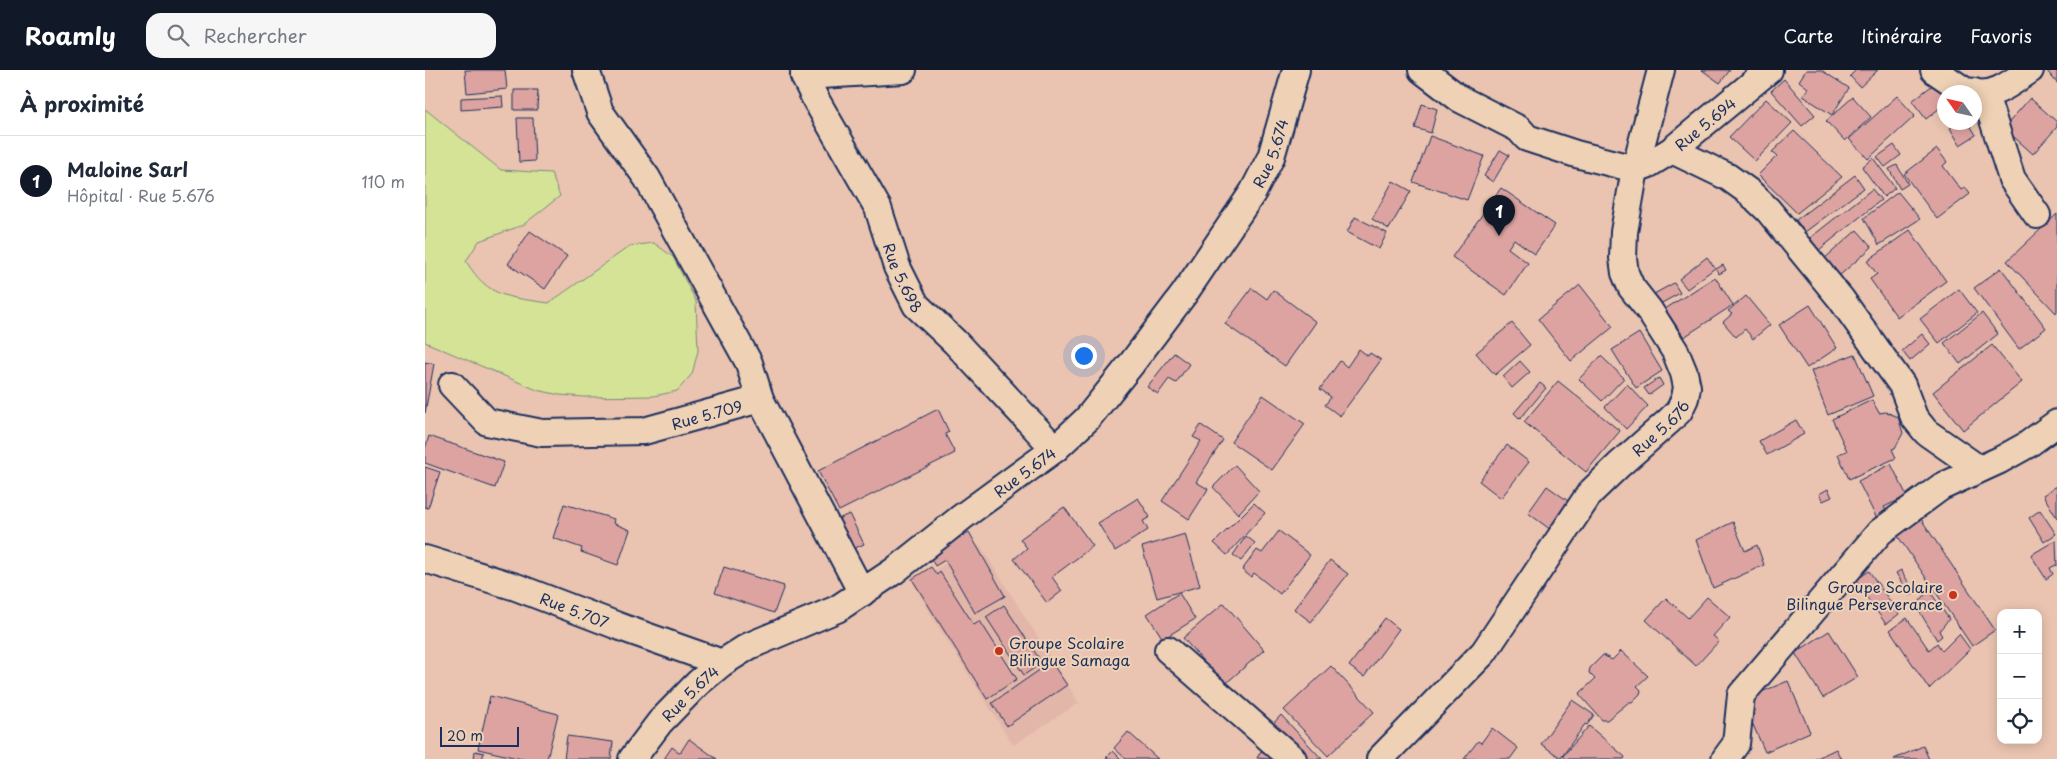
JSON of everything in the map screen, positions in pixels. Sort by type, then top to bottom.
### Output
[{"type":"street","points":[[586,70],[600,112],[647,178],[749,363],[760,399]]},
{"type":"street","points":[[804,73],[903,70]]},
{"type":"street","name":"Rue 5.674","points":[[632,759],[660,722],[698,683],[722,663],[749,646],[837,609],[894,572],[962,517],[1055,449],[1087,418],[1132,364],[1184,294],[1253,192],[1271,157],[1296,70]]},
{"type":"street","points":[[1422,70],[1460,98],[1519,129],[1527,138],[1576,154],[1635,169]]},
{"type":"street","name":"Rue 5.676","points":[[1381,759],[1484,652],[1591,493],[1679,411],[1685,398],[1687,387],[1684,373],[1675,351],[1631,287],[1625,273],[1623,258],[1624,232],[1635,169],[1661,70]]},
{"type":"street","name":"Rue 5.694","points":[[1635,169],[1649,164],[1672,150],[1769,70]]},
{"type":"street","points":[[1934,70],[1956,85]]},
{"type":"street","points":[[1982,92],[2005,87],[2030,70]]},
{"type":"street","name":"Rue 5.698","points":[[804,73],[816,100],[878,208],[897,267],[916,305],[955,342],[1055,449]]},
{"type":"street","points":[[1982,103],[2012,179],[2037,215]]},
{"type":"street","points":[[1672,150],[1728,177],[1749,192],[1768,210],[1846,306],[1902,385],[1914,417],[1926,432],[1979,469]]},
{"type":"street","name":"Rue 5.709","points":[[452,385],[487,422],[542,433],[644,431],[760,399],[862,593]]},
{"type":"street","points":[[1725,759],[1736,744],[1741,695],[1880,532],[1941,487],[2027,445],[2057,423]]},
{"type":"street","name":"Rue 5.707","points":[[425,559],[516,587],[722,663]]},
{"type":"street","points":[[1168,650],[1293,759]]},
{"type":"shaded area","name":"Groupe Scolaire Bilingue Samaga","points":[[980,545],[1079,703],[1013,745],[912,582]]},
{"type":"green space","points":[[425,109],[501,170],[551,173],[560,196],[523,225],[479,241],[466,261],[483,283],[492,289],[511,297],[549,303],[630,246],[654,243],[673,257],[696,301],[698,351],[692,374],[677,391],[654,396],[584,397],[560,395],[537,390],[425,342]]},
{"type":"building","points":[[465,70],[505,70],[507,89],[467,93]]},
{"type":"building","points":[[1702,70],[1730,70],[1720,83]]},
{"type":"building","points":[[1806,70],[1821,70],[1849,88],[1832,115],[1803,96],[1808,88],[1799,81]]},
{"type":"building","points":[[1856,70],[1878,70],[1860,87],[1850,76]]},
{"type":"building","points":[[2057,70],[2057,83],[2047,71]]},
{"type":"building","points":[[1784,79],[1815,115],[1802,126],[1771,91]]},
{"type":"building","points":[[1938,81],[1941,85],[1937,85],[1937,110],[1926,119],[1912,101]]},
{"type":"building","points":[[514,90],[538,90],[537,110],[514,110]]},
{"type":"building","points":[[502,96],[503,107],[461,110],[461,98]]},
{"type":"building","points":[[1897,96],[1915,116],[1868,159],[1849,139]]},
{"type":"building","points":[[1853,97],[1871,117],[1845,141],[1826,121]]},
{"type":"building","points":[[2030,98],[2057,122],[2057,127],[2033,154],[2004,128]]},
{"type":"building","points":[[1766,99],[1792,123],[1755,161],[1729,137]]},
{"type":"building","points":[[1422,104],[1437,109],[1431,133],[1415,128]]},
{"type":"building","points":[[517,118],[533,118],[535,161],[519,162]]},
{"type":"building","points":[[1951,130],[1973,130],[1976,135],[1960,145]]},
{"type":"building","points":[[1794,131],[1842,177],[1797,213],[1758,175],[1777,156],[1772,152]]},
{"type":"building","points":[[1430,136],[1484,156],[1467,200],[1413,182]]},
{"type":"building","points":[[1894,145],[1901,155],[1885,167],[1877,157]]},
{"type":"building","points":[[1937,149],[1947,162],[1943,166],[1961,190],[1965,187],[1970,194],[1937,219],[1904,174]]},
{"type":"building","points":[[1500,150],[1509,155],[1493,182],[1484,176]]},
{"type":"building","points":[[1873,158],[1895,188],[1884,197],[1862,167]]},
{"type":"building","points":[[1897,165],[1908,184],[1900,189],[1889,169]]},
{"type":"building","points":[[1855,175],[1864,188],[1805,232],[1796,220]]},
{"type":"building","points":[[1393,181],[1411,191],[1389,229],[1372,219]]},
{"type":"building","points":[[1501,188],[1555,225],[1535,254],[1514,239],[1508,248],[1528,263],[1506,295],[1452,257]]},
{"type":"building","points":[[1872,189],[1881,200],[1819,250],[1810,238]]},
{"type":"building","points":[[1898,192],[1920,219],[1879,245],[1864,218]]},
{"type":"building","points":[[2057,214],[2057,311],[2056,313],[2007,261]]},
{"type":"building","points":[[1355,217],[1387,233],[1379,249],[1347,232]]},
{"type":"building","points":[[1857,230],[1872,247],[1839,276],[1824,259]]},
{"type":"building","points":[[1910,230],[1946,281],[1897,317],[1870,279],[1877,274],[1867,261]]},
{"type":"building","points":[[530,231],[567,256],[545,289],[508,264]]},
{"type":"building","points":[[1707,257],[1715,268],[1687,289],[1679,279]]},
{"type":"building","points":[[1723,265],[1726,270],[1719,274],[1716,269]]},
{"type":"building","points":[[2001,268],[2046,328],[2019,349],[1974,288]]},
{"type":"building","points":[[1715,277],[1733,305],[1684,337],[1665,309]]},
{"type":"building","points":[[1674,283],[1680,293],[1660,304],[1654,294]]},
{"type":"building","points":[[1580,285],[1613,327],[1571,361],[1538,319]]},
{"type":"building","points":[[1252,288],[1267,299],[1273,290],[1316,322],[1285,366],[1225,324]]},
{"type":"building","points":[[1959,289],[1977,313],[1939,343],[1920,319]]},
{"type":"building","points":[[1746,296],[1770,325],[1753,339],[1745,329],[1736,337],[1723,322],[1732,314],[1728,311]]},
{"type":"building","points":[[1810,305],[1837,348],[1807,368],[1779,325]]},
{"type":"building","points":[[1982,313],[1998,334],[1960,364],[1944,343]]},
{"type":"building","points":[[1512,323],[1530,345],[1495,375],[1476,353]]},
{"type":"building","points":[[1639,333],[1662,371],[1636,388],[1612,350]]},
{"type":"building","points":[[1922,334],[1930,344],[1910,361],[1902,351]]},
{"type":"building","points":[[1992,345],[2022,382],[1963,430],[1933,392]]},
{"type":"building","points":[[1359,349],[1368,356],[1370,353],[1381,360],[1340,416],[1325,405],[1331,397],[1320,389],[1340,361],[1347,367]]},
{"type":"building","points":[[1174,353],[1189,364],[1176,383],[1169,379],[1158,394],[1147,387]]},
{"type":"building","points":[[1855,354],[1873,396],[1828,415],[1811,371]]},
{"type":"building","points":[[1601,356],[1624,378],[1602,401],[1579,379]]},
{"type":"building","points":[[1520,361],[1530,372],[1512,388],[1503,377]]},
{"type":"building","points":[[425,362],[434,364],[425,413]]},
{"type":"building","points":[[1659,378],[1663,385],[1649,395],[1644,388]]},
{"type":"building","points":[[1558,381],[1620,431],[1586,472],[1524,422]]},
{"type":"building","points":[[1540,383],[1546,388],[1520,419],[1514,413]]},
{"type":"building","points":[[1627,384],[1648,406],[1626,429],[1605,407]]},
{"type":"building","points":[[1263,395],[1305,424],[1272,470],[1231,442]]},
{"type":"building","points":[[1872,400],[1879,413],[1886,412],[1898,417],[1903,433],[1895,448],[1892,449],[1896,458],[1849,479],[1838,454],[1847,451],[1832,419]]},
{"type":"building","points":[[938,409],[949,432],[945,434],[955,453],[839,511],[818,471]]},
{"type":"building","points":[[1796,420],[1804,434],[1767,455],[1759,441]]},
{"type":"building","points":[[1201,425],[1223,440],[1196,482],[1208,489],[1189,519],[1162,501],[1201,441],[1193,437]]},
{"type":"building","points":[[429,436],[504,462],[495,488],[425,463],[425,449]]},
{"type":"building","points":[[1507,445],[1529,462],[1501,498],[1479,481]]},
{"type":"building","points":[[1891,464],[1907,496],[1884,507],[1890,518],[1879,523],[1858,481]]},
{"type":"building","points":[[1235,465],[1259,491],[1238,514],[1213,487]]},
{"type":"building","points":[[425,467],[440,472],[428,508],[425,507]]},
{"type":"building","points":[[1547,486],[1571,503],[1551,530],[1528,513]]},
{"type":"building","points":[[2057,486],[2057,518],[2043,495]]},
{"type":"building","points":[[1828,489],[1832,497],[1823,501],[1819,494]]},
{"type":"building","points":[[1138,498],[1150,517],[1143,521],[1148,530],[1115,551],[1098,523]]},
{"type":"building","points":[[1254,503],[1265,513],[1227,555],[1214,543]]},
{"type":"building","points":[[564,504],[614,519],[613,523],[630,530],[618,565],[581,552],[582,548],[553,538]]},
{"type":"building","points":[[1064,507],[1093,546],[1052,577],[1062,591],[1047,603],[1014,559],[1027,548],[1020,539]]},
{"type":"building","points":[[1915,510],[1995,630],[1972,646],[1891,526]]},
{"type":"building","points":[[2040,510],[2056,534],[2044,542],[2029,518]]},
{"type":"building","points":[[849,514],[864,544],[848,551],[834,521]]},
{"type":"building","points":[[1733,522],[1745,551],[1757,545],[1764,565],[1713,588],[1696,540]]},
{"type":"building","points":[[1279,531],[1310,555],[1280,594],[1254,573],[1251,577],[1242,570],[1257,550],[1262,553]]},
{"type":"building","points":[[969,532],[1005,596],[975,613],[945,560],[935,566],[929,555]]},
{"type":"building","points":[[1185,534],[1200,586],[1157,598],[1142,547]]},
{"type":"building","points":[[1246,536],[1255,543],[1241,561],[1233,555]]},
{"type":"building","points":[[2056,540],[2057,566],[2050,568],[2053,574],[2046,579],[2031,555]]},
{"type":"building","points":[[1330,560],[1348,574],[1311,622],[1294,609]]},
{"type":"building","points":[[724,567],[784,586],[774,613],[715,593]]},
{"type":"building","points":[[931,567],[937,575],[940,572],[974,625],[980,621],[1017,679],[987,699],[912,579]]},
{"type":"building","points":[[1901,570],[1915,593],[1910,596],[1896,573]]},
{"type":"building","points":[[1869,571],[1899,614],[1886,624],[1855,581]]},
{"type":"building","points":[[1929,590],[1949,619],[1939,631],[1942,636],[1937,640],[1916,606]]},
{"type":"building","points":[[1179,593],[1195,619],[1163,639],[1147,614]]},
{"type":"building","points":[[1707,597],[1730,617],[1713,636],[1719,641],[1696,666],[1646,620],[1666,598],[1688,618]]},
{"type":"building","points":[[1224,603],[1264,650],[1224,685],[1183,638]]},
{"type":"building","points":[[1004,605],[1042,663],[1024,675],[986,617]]},
{"type":"building","points":[[1385,618],[1399,629],[1364,677],[1349,666]]},
{"type":"building","points":[[1907,618],[1929,650],[1937,643],[1942,651],[1959,634],[1970,649],[1929,689],[1890,630]]},
{"type":"building","points":[[1829,631],[1858,677],[1823,698],[1795,653]]},
{"type":"building","points":[[1621,651],[1648,676],[1637,686],[1641,690],[1640,694],[1632,702],[1629,702],[1607,720],[1602,720],[1579,694],[1595,679],[1589,673],[1590,668],[1603,655],[1612,660]]},
{"type":"building","points":[[1051,662],[1067,685],[1007,726],[992,703]]},
{"type":"building","points":[[1331,666],[1374,712],[1328,756],[1284,710]]},
{"type":"building","points":[[1788,681],[1810,732],[1765,752],[1742,700]]},
{"type":"building","points":[[490,696],[558,714],[547,759],[522,759],[478,749]]},
{"type":"building","points":[[1572,700],[1594,715],[1587,725],[1585,724],[1561,758],[1541,744]]},
{"type":"building","points":[[1281,715],[1322,759],[1303,759],[1271,726]]},
{"type":"building","points":[[1589,726],[1625,757],[1624,759],[1566,759],[1563,756]]},
{"type":"building","points":[[1492,728],[1518,748],[1510,759],[1464,759],[1478,741],[1481,743]]},
{"type":"building","points":[[1128,732],[1158,759],[1126,759],[1114,748]]},
{"type":"building","points":[[567,736],[613,742],[611,759],[564,759]]},
{"type":"building","points":[[689,739],[717,759],[664,759],[672,747],[680,753]]},
{"type":"building","points":[[1923,746],[1929,759],[1894,759]]},
{"type":"building","points":[[1836,749],[1841,759],[1815,759]]},
{"type":"building","points":[[475,751],[484,753],[482,759],[474,759]]},
{"type":"building","points":[[1113,751],[1121,759],[1105,759]]},
{"type":"building","points":[[1261,751],[1272,756],[1270,759],[1257,758]]},
{"type":"place","name":"Maloine Sarl","points":[[1499,236]]},
{"type":"place","name":"Groupe Scolaire Bilingue Perseverance","points":[[1953,595]]},
{"type":"place","name":"Groupe Scolaire Bilingue Samaga","points":[[999,651]]}]
